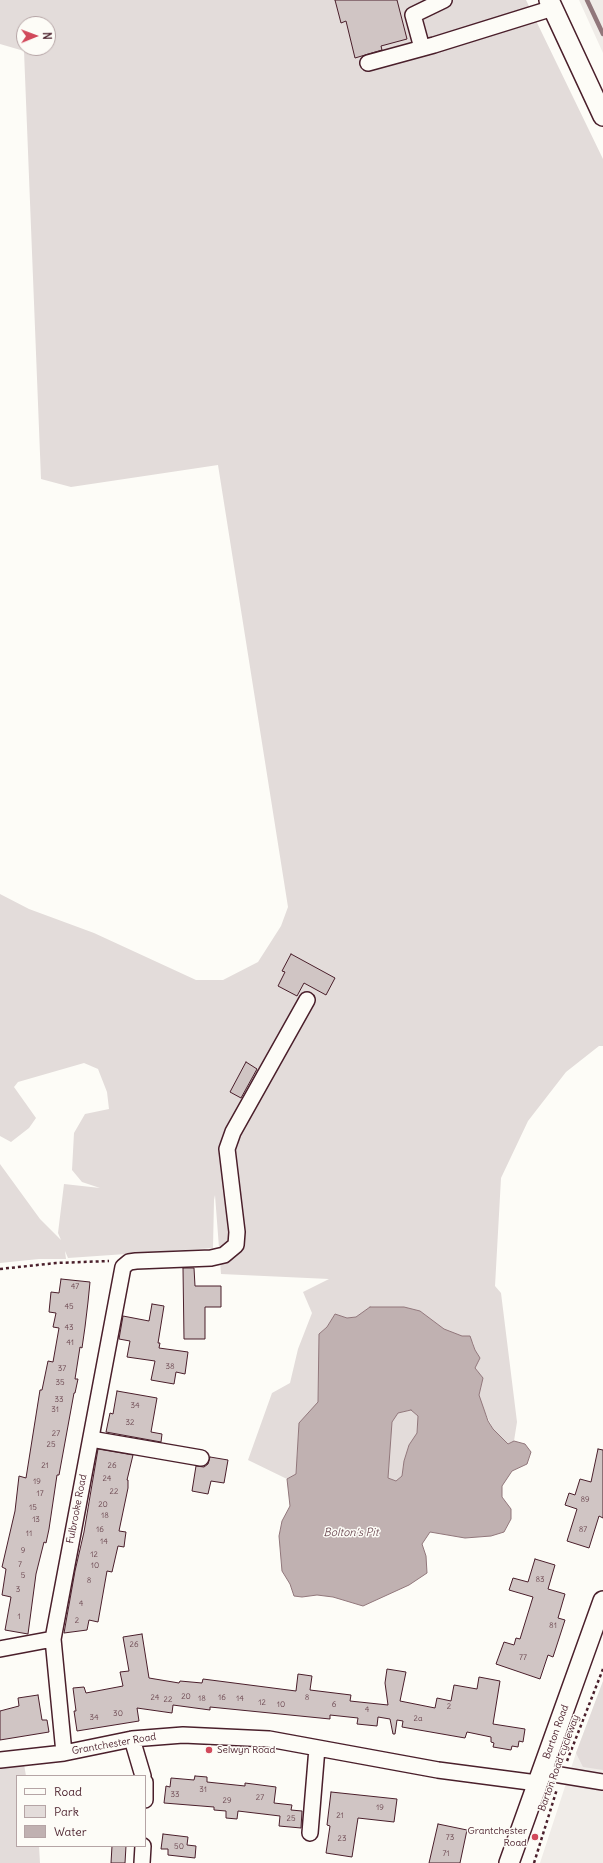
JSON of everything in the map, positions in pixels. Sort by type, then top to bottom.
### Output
[{"type":"main road","points":[[551,4],[603,116]]},
{"type":"main road","name":"Barton Road","points":[[509,1863],[603,1601]]},
{"type":"street","points":[[422,48],[413,15],[444,0]]},
{"type":"street","points":[[368,62],[422,48],[551,4]]},
{"type":"street","points":[[123,1267],[129,1262],[136,1261],[211,1258],[224,1255],[236,1245],[237,1232],[227,1148],[233,1132],[307,1000]]},
{"type":"street","name":"Fulbrooke Road","points":[[64,1753],[53,1639],[123,1267]]},
{"type":"street","points":[[91,1439],[201,1458]]},
{"type":"street","points":[[0,1650],[53,1639]]},
{"type":"street","name":"Grantchester Road","points":[[0,1760],[64,1753],[132,1739],[183,1735],[269,1739],[438,1770],[540,1777],[561,1776],[603,1782]]},
{"type":"street","points":[[132,1739],[143,1775]]},
{"type":"street","points":[[310,1833],[317,1748]]},
{"type":"street","points":[[142,1863],[143,1847]]},
{"type":"path","points":[[0,1268],[56,1263],[118,1261],[123,1267]]},
{"type":"path","name":"Barton Road cycleway","points":[[534,1863],[561,1776],[603,1668]]},
{"type":"shaded area","points":[[579,0],[603,0],[603,53]]},
{"type":"shaded area","points":[[603,1682],[603,1863],[540,1863],[576,1753]]},
{"type":"green space","points":[[0,0],[526,0],[603,159],[603,1046],[599,1046],[566,1072],[528,1121],[501,1178],[495,1286],[501,1293],[517,1422],[514,1441],[508,1444],[493,1429],[482,1406],[479,1395],[483,1378],[475,1368],[480,1358],[475,1350],[473,1342],[444,1329],[420,1311],[403,1307],[370,1307],[357,1317],[347,1318],[335,1314],[327,1327],[319,1334],[318,1403],[299,1423],[296,1474],[287,1479],[248,1460],[272,1393],[290,1383],[298,1349],[312,1313],[303,1292],[329,1279],[221,1274],[215,1195],[213,1248],[68,1258],[65,1251],[66,1259],[39,1259],[0,1263],[0,1164],[40,1219],[61,1240],[58,1233],[64,1184],[100,1188],[82,1182],[72,1170],[74,1133],[85,1114],[109,1109],[107,1092],[98,1069],[84,1063],[18,1082],[14,1087],[36,1118],[29,1128],[11,1142],[0,1136],[0,894],[29,909],[94,933],[196,980],[223,980],[258,962],[281,926],[288,907],[218,465],[71,487],[41,479],[24,56],[56,56],[56,16],[16,16],[16,49],[0,44]]},
{"type":"green space","points":[[411,1410],[418,1416],[417,1433],[409,1445],[404,1461],[402,1476],[396,1481],[388,1478],[392,1422],[398,1413]]},
{"type":"green space","points":[[603,1681],[603,1770],[583,1767],[576,1753]]},
{"type":"green space","points":[[24,1764],[26,1775],[16,1775],[16,1847],[39,1847],[40,1863],[0,1863],[0,1767]]},
{"type":"water","name":"Bolton’s Pit","points":[[370,1307],[404,1307],[420,1311],[444,1329],[462,1336],[470,1336],[475,1350],[480,1358],[475,1368],[483,1378],[479,1395],[488,1421],[493,1429],[508,1444],[514,1441],[525,1444],[531,1452],[527,1464],[512,1471],[502,1486],[502,1497],[511,1509],[511,1519],[504,1532],[491,1536],[465,1538],[430,1532],[422,1544],[426,1556],[427,1573],[409,1585],[363,1606],[333,1597],[317,1595],[302,1597],[294,1596],[290,1584],[282,1571],[279,1536],[282,1521],[290,1506],[287,1479],[296,1474],[299,1423],[318,1402],[319,1334],[327,1327],[335,1314],[347,1318],[356,1317]],"holes":[[[411,1410],[418,1416],[417,1433],[409,1445],[404,1461],[402,1476],[396,1481],[388,1478],[392,1422],[398,1413]]]},
{"type":"building","points":[[335,0],[397,0],[407,39],[381,46],[382,50],[355,58],[346,21],[341,23]]},
{"type":"building","points":[[291,954],[335,978],[326,995],[304,983],[297,996],[278,986],[285,972],[282,971]]},
{"type":"building","points":[[246,1062],[257,1069],[241,1098],[230,1092]]},
{"type":"building","points":[[183,1268],[194,1268],[195,1286],[221,1286],[221,1307],[205,1307],[205,1339],[184,1339]]},
{"type":"building","points":[[61,1279],[90,1282],[82,1348],[80,1347],[75,1379],[78,1379],[74,1393],[59,1475],[57,1475],[46,1543],[44,1542],[36,1574],[28,1634],[5,1630],[11,1597],[2,1595],[6,1569],[2,1567],[15,1511],[19,1476],[26,1478],[40,1390],[42,1390],[48,1361],[53,1362],[59,1328],[53,1327],[56,1313],[49,1312],[51,1292],[59,1293]]},
{"type":"building","points":[[152,1304],[164,1306],[158,1343],[160,1343],[159,1348],[188,1352],[185,1374],[176,1372],[174,1384],[151,1380],[155,1361],[127,1357],[130,1341],[119,1339],[123,1316],[149,1321]]},
{"type":"building","points":[[117,1391],[157,1398],[151,1432],[162,1434],[161,1442],[106,1432],[110,1413],[113,1414]]},
{"type":"building","points":[[98,1449],[133,1455],[127,1480],[128,1488],[119,1531],[126,1532],[124,1547],[118,1546],[112,1572],[107,1571],[98,1622],[89,1620],[87,1630],[64,1633],[75,1571],[84,1532]]},
{"type":"building","points":[[598,1449],[603,1450],[603,1518],[599,1516],[589,1548],[567,1541],[577,1509],[565,1505],[569,1493],[575,1495],[580,1479],[591,1482]]},
{"type":"building","points":[[210,1457],[228,1460],[224,1483],[211,1481],[208,1494],[192,1491],[196,1466],[204,1467],[208,1464]]},
{"type":"building","points":[[535,1559],[555,1565],[548,1589],[565,1594],[558,1618],[565,1620],[553,1657],[548,1655],[540,1679],[496,1664],[504,1642],[514,1645],[516,1638],[520,1639],[533,1597],[509,1590],[513,1578],[528,1582]]},
{"type":"building","points":[[142,1634],[149,1678],[179,1683],[180,1681],[202,1683],[203,1679],[296,1691],[298,1674],[312,1676],[310,1690],[351,1695],[350,1701],[388,1705],[385,1683],[387,1669],[406,1672],[400,1701],[435,1708],[437,1698],[451,1701],[454,1685],[477,1689],[479,1677],[500,1681],[493,1724],[525,1729],[523,1742],[519,1741],[518,1747],[512,1746],[511,1750],[493,1747],[494,1743],[491,1742],[491,1737],[467,1732],[465,1738],[402,1727],[403,1721],[397,1720],[395,1734],[393,1734],[390,1719],[378,1717],[377,1726],[357,1724],[358,1718],[330,1715],[330,1719],[210,1707],[210,1710],[173,1705],[172,1713],[137,1708],[139,1721],[77,1731],[73,1688],[84,1687],[86,1693],[123,1686],[120,1672],[129,1671],[123,1637]]},
{"type":"building","points":[[38,1695],[42,1720],[47,1720],[49,1732],[0,1740],[0,1711],[19,1706],[18,1698]]},
{"type":"building","points":[[195,1776],[207,1777],[207,1782],[245,1786],[245,1783],[276,1787],[274,1803],[292,1805],[291,1810],[302,1811],[301,1828],[279,1826],[280,1816],[238,1811],[237,1819],[226,1818],[226,1811],[214,1810],[214,1807],[164,1803],[166,1786],[170,1787],[171,1778],[194,1780]]},
{"type":"building","points":[[331,1792],[397,1799],[394,1822],[358,1818],[352,1857],[326,1853],[330,1826],[327,1825]]},
{"type":"building","points":[[438,1824],[467,1830],[460,1863],[429,1863]]},
{"type":"building","points":[[163,1834],[188,1837],[187,1845],[196,1846],[195,1858],[168,1855],[168,1849],[161,1849]]},
{"type":"building","points":[[112,1847],[126,1847],[125,1863],[111,1863]]},
{"type":"waterway","points":[[587,0],[603,34]]},
{"type":"place","name":"Selwyn Road","points":[[209,1750]]},
{"type":"place","name":"Grantchester Road","points":[[535,1837]]}]
